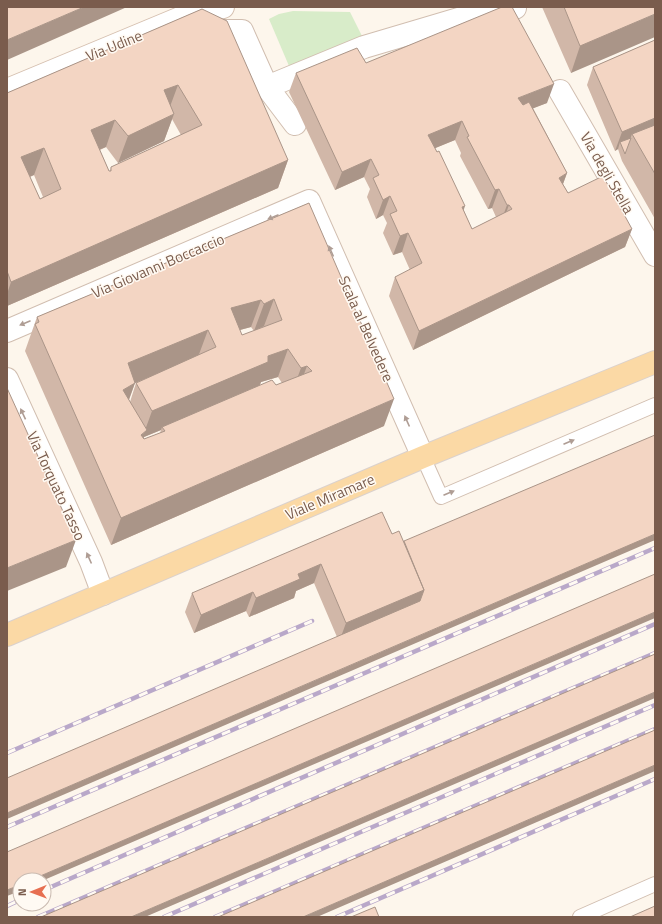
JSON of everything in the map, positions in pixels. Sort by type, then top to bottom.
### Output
[{"type":"main road","name":"Viale Miramare","points":[[7,635],[423,457],[655,362]]},
{"type":"street","name":"Via Udine","points":[[7,90],[185,16],[223,7]]},
{"type":"street","points":[[267,87],[364,47],[507,9]]},
{"type":"street","points":[[188,32],[242,31],[267,87],[295,124]]},
{"type":"street","name":"Via degli Stella","points":[[560,90],[655,255]]},
{"type":"street","name":"Via Giovanni Boccaccio","points":[[7,331],[309,201]]},
{"type":"street","name":"Scala al Belvedere","points":[[309,201],[423,457]]},
{"type":"street","name":"Via Torquato Tasso","points":[[7,379],[91,562],[104,594]]},
{"type":"lane","points":[[423,457],[441,497],[655,405]]},
{"type":"lane","points":[[580,917],[655,884]]},
{"type":"green space","points":[[293,11],[350,12],[362,36],[289,66],[269,19],[279,14]]},
{"type":"building","points":[[7,7],[84,7],[7,40]]},
{"type":"building","points":[[502,7],[512,7],[554,84],[518,98],[523,105],[529,102],[567,173],[559,178],[568,193],[603,176],[632,229],[419,331],[395,277],[422,263],[408,233],[400,236],[390,214],[397,211],[390,196],[383,200],[373,178],[379,175],[371,159],[342,172],[296,73],[357,48],[366,63]],"holes":[[[462,121],[469,136],[467,137],[495,190],[499,189],[507,205],[509,205],[512,209],[472,229],[462,207],[465,206],[439,151],[437,152],[428,135]]]},
{"type":"building","points":[[564,7],[655,7],[655,14],[580,46]]},
{"type":"building","points":[[202,9],[227,21],[288,160],[11,282],[7,271],[7,93]],"holes":[[[178,85],[202,125],[111,167],[111,171],[109,171],[91,130],[115,120],[128,136],[174,114],[164,90]],[[44,148],[61,189],[40,199],[21,157]]]},
{"type":"building","points":[[655,40],[655,118],[622,132],[593,67]]},
{"type":"building","points":[[655,125],[655,174],[632,134]]},
{"type":"building","points":[[631,138],[625,154],[620,142]]},
{"type":"building","points":[[309,203],[394,399],[121,518],[35,324],[39,322],[37,317]],"holes":[[[274,299],[282,320],[242,335],[231,308],[261,300],[264,304]],[[208,330],[216,347],[136,383],[152,411],[268,362],[268,356],[288,349],[301,368],[307,366],[312,371],[276,385],[272,380],[162,427],[165,431],[144,439],[141,435],[147,430],[123,390],[135,383],[128,363]]]},
{"type":"building","points":[[7,388],[76,540],[7,568]]},
{"type":"building","points":[[655,435],[655,534],[7,813],[7,778],[420,601],[424,590],[404,541]]},
{"type":"building","points":[[382,512],[392,534],[399,531],[424,590],[346,623],[321,564],[298,574],[300,579],[256,598],[253,592],[201,615],[192,593]]},
{"type":"building","points":[[655,574],[655,612],[50,872],[12,872],[12,888],[7,890],[7,852]]},
{"type":"building","points":[[655,654],[655,692],[131,917],[41,917]]},
{"type":"building","points":[[655,730],[655,765],[303,917],[218,917]]},
{"type":"building","points":[[655,906],[655,917],[630,917]]},
{"type":"building","points":[[375,907],[379,917],[351,917]]},
{"type":"railway","points":[[7,827],[655,548]]},
{"type":"railway","points":[[7,753],[312,621]]},
{"type":"railway","points":[[52,887],[655,624]]},
{"type":"railway","points":[[38,917],[655,653]]},
{"type":"railway","points":[[164,917],[655,705]]},
{"type":"railway","points":[[215,917],[655,729]]},
{"type":"railway","points":[[337,917],[655,779]]},
{"type":"railway","points":[[7,906],[12,904]]}]
